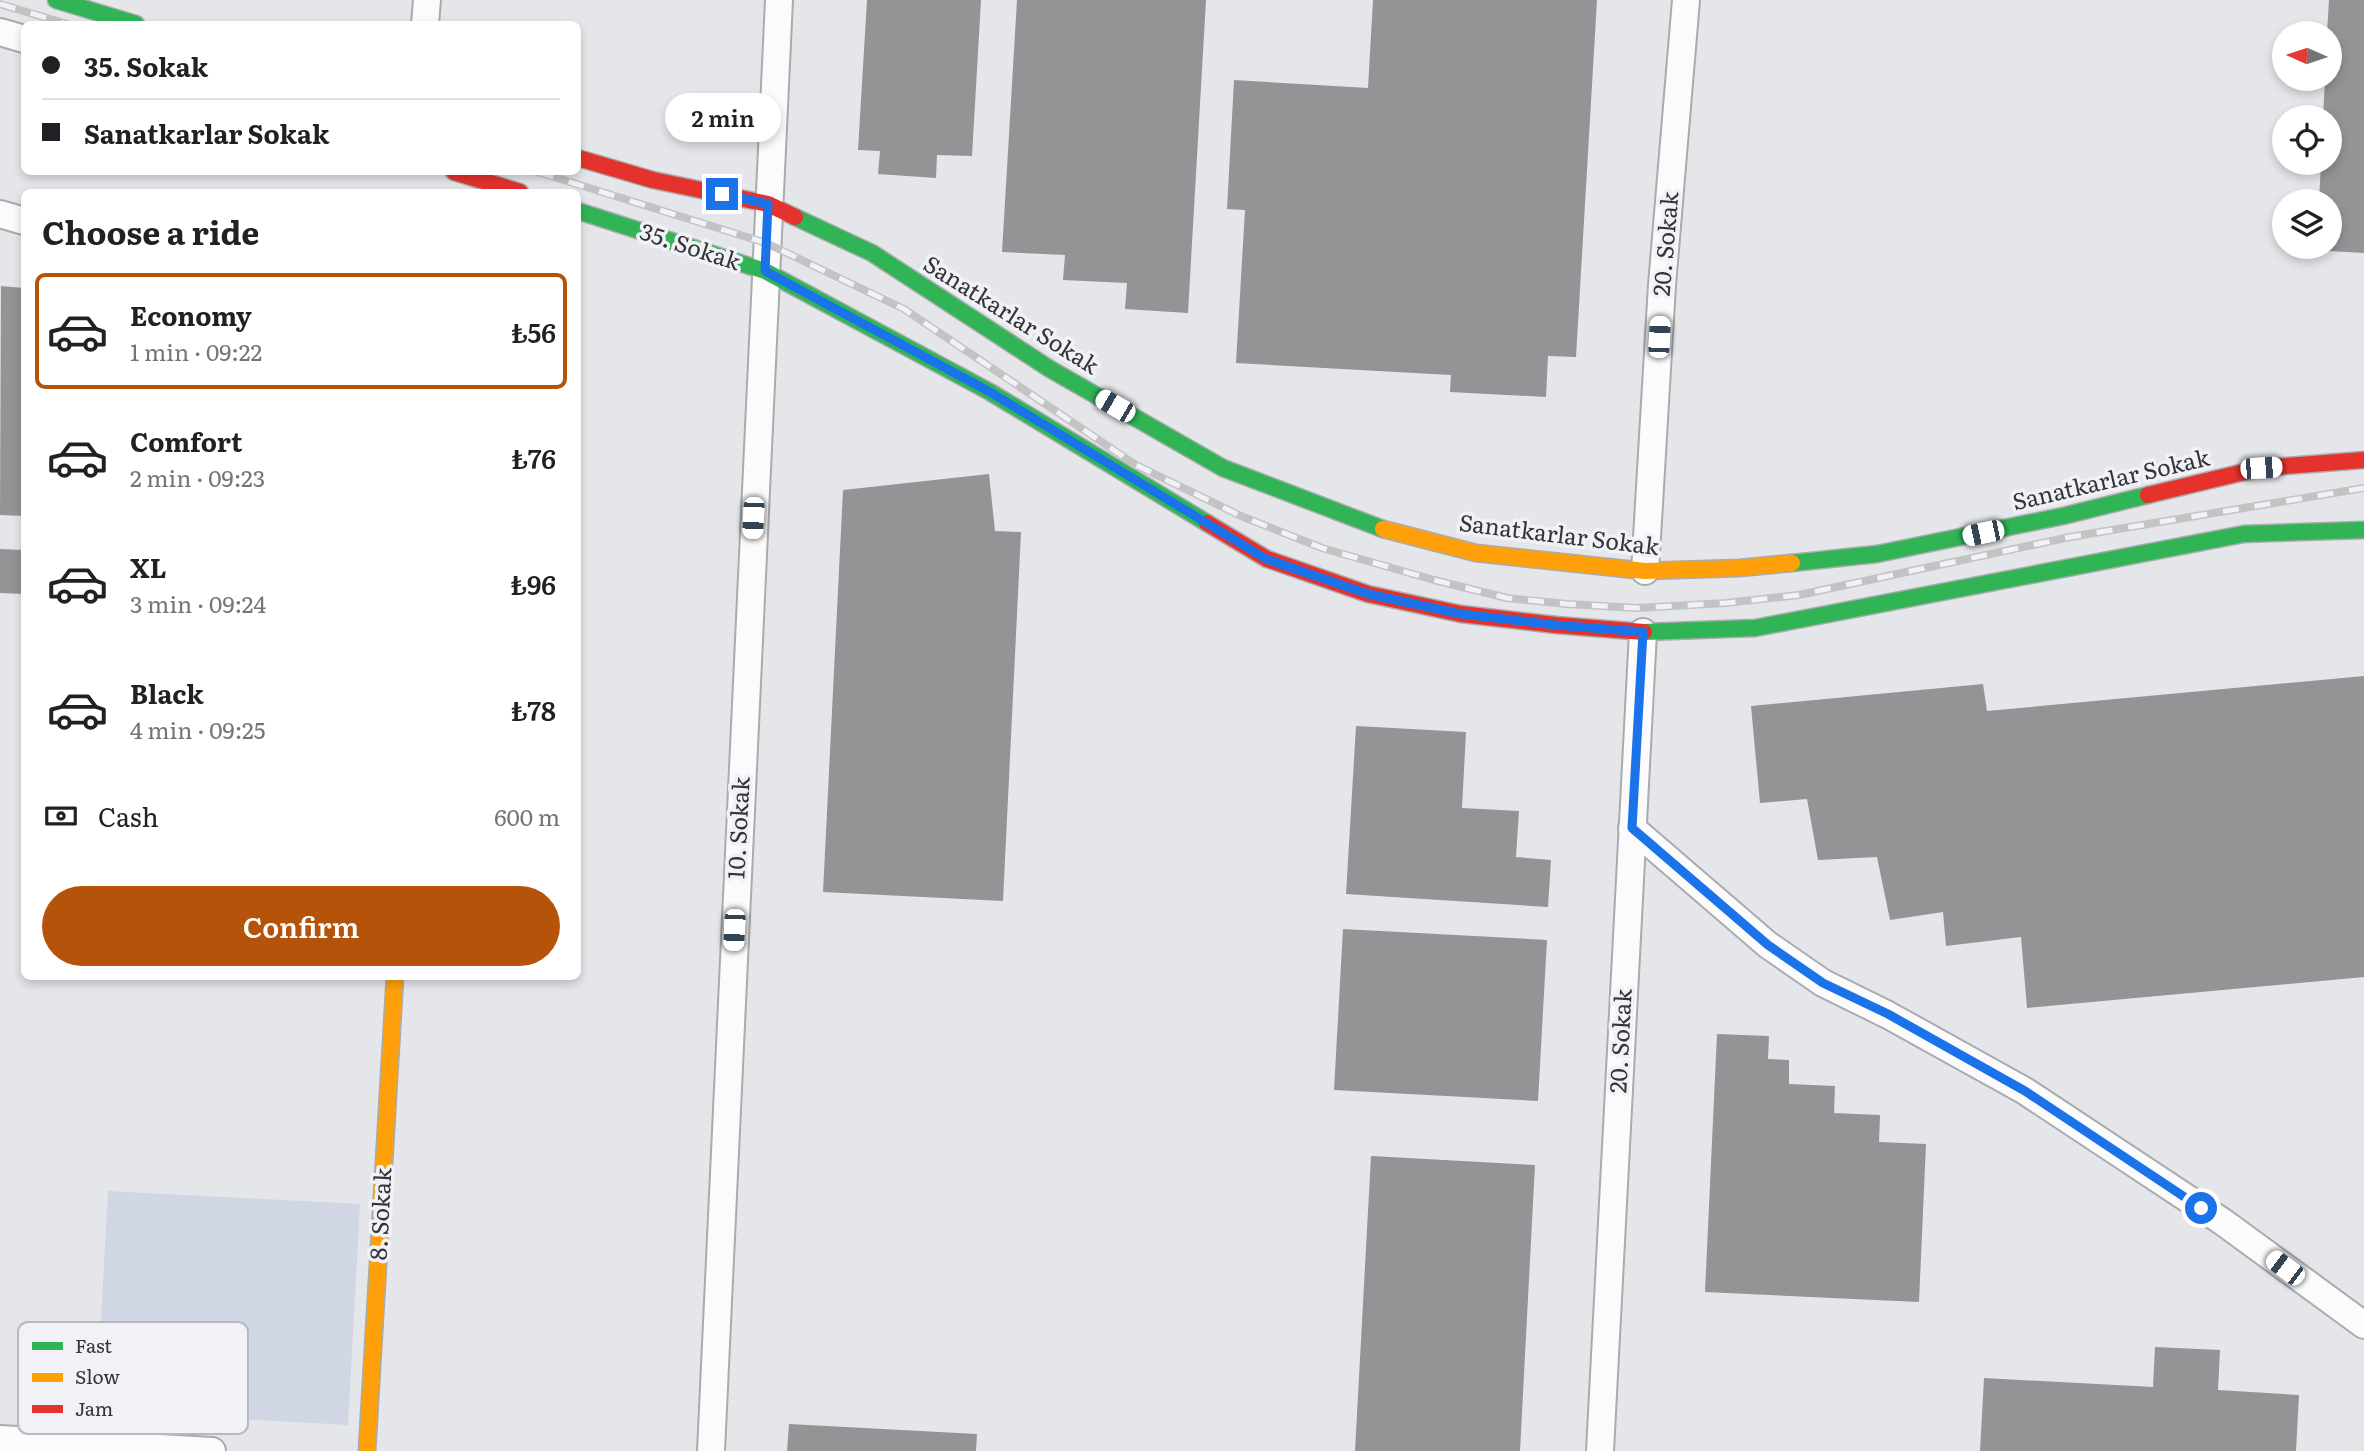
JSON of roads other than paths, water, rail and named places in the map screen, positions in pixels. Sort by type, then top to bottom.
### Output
[{"type":"street","points":[[57,0],[126,21]]},
{"type":"street","points":[[425,21],[427,0]]},
{"type":"street","name":"10. Sokak","points":[[711,1451],[779,0]]},
{"type":"street","name":"20. Sokak","points":[[1645,571],[1662,285],[1686,0]]},
{"type":"street","points":[[0,32],[21,39]]},
{"type":"street","name":"Sanatkarlar Sokak","points":[[581,159],[653,180],[768,204],[872,253],[1051,369],[1223,467],[1369,525],[1475,553],[1645,571],[1739,568],[1877,554],[2063,516],[2261,468],[2364,460]]},
{"type":"street","points":[[446,175],[507,189]]},
{"type":"street","name":"35. Sokak","points":[[581,212],[765,271],[990,392],[1266,559],[1368,594],[1461,614],[1643,632],[1755,628],[2244,534],[2364,530]]},
{"type":"street","points":[[0,214],[21,220]]},
{"type":"street","name":"20. Sokak","points":[[1600,1451],[1643,632]]},
{"type":"street","points":[[1632,828],[1768,945],[1823,983],[1888,1014],[2025,1091],[2223,1222],[2364,1325]]},
{"type":"street","name":"8. Sokak","points":[[368,1451],[395,980]]},
{"type":"street","points":[[0,1439],[212,1451]]},
{"type":"railway","points":[[0,4],[57,21]]},
{"type":"railway","points":[[548,175],[766,243],[904,309],[1136,465],[1241,516],[1322,548],[1507,598],[1637,608],[1726,603],[1799,595],[2070,537],[2364,488]]}]
